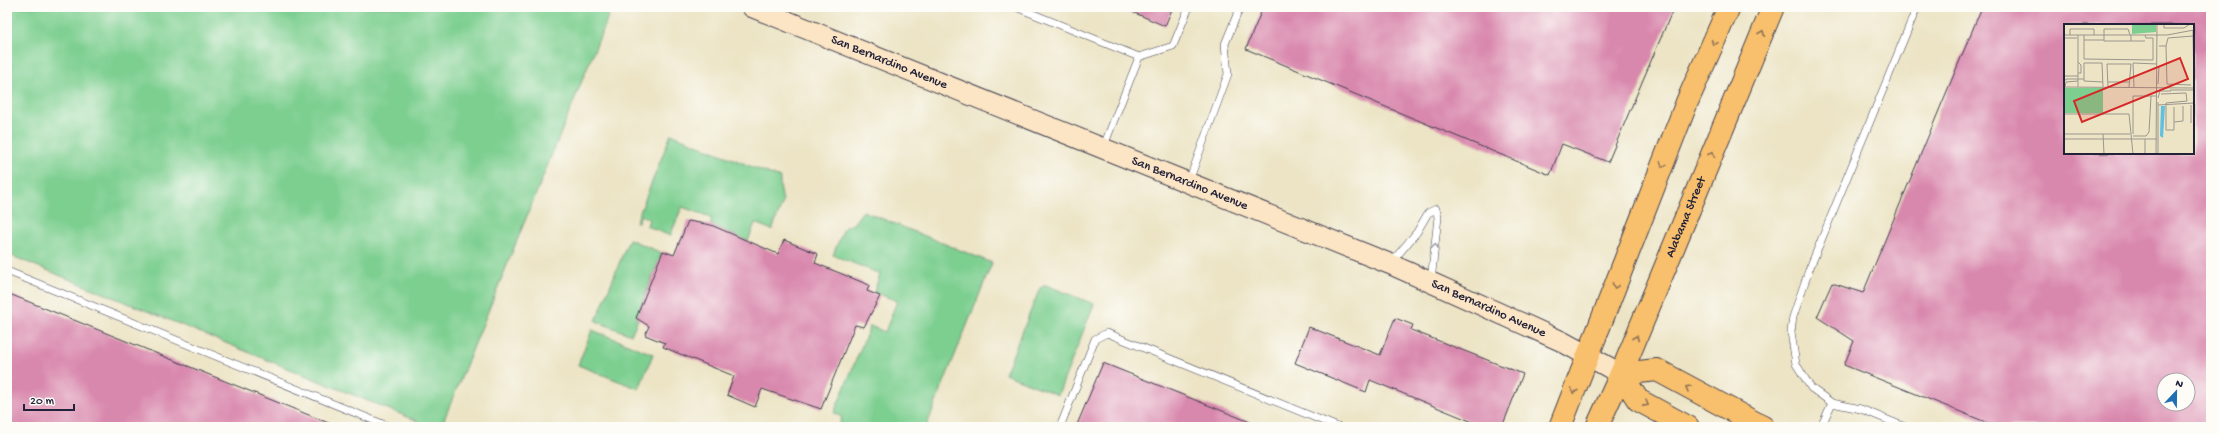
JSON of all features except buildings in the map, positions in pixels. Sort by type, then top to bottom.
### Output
[{"type":"main road","name":"San Bernardino Avenue","points":[[752,7],[1103,150],[1390,264],[1430,284],[1588,355],[1621,374],[1638,400],[1688,427]]},
{"type":"main road","points":[[1560,427],[1687,102],[1729,7]]},
{"type":"main road","name":"Alabama Street","points":[[1597,427],[1621,374],[1773,7]]},
{"type":"main road","points":[[1621,374],[1657,370],[1763,427]]},
{"type":"lane","points":[[1016,7],[1140,57],[1173,46],[1189,7]]},
{"type":"lane","points":[[1188,184],[1228,74],[1225,44],[1240,7]]},
{"type":"lane","points":[[1905,427],[1861,409],[1832,403],[1811,388],[1796,364],[1791,332],[1793,317],[1809,270],[1916,7]]},
{"type":"lane","points":[[1103,150],[1140,57]]},
{"type":"lane","points":[[1390,264],[1417,232],[1428,213],[1436,209],[1438,217],[1430,284]]},
{"type":"lane","points":[[7,271],[390,427]]},
{"type":"lane","points":[[1060,427],[1095,339],[1107,333],[1338,427]]},
{"type":"lane","points":[[1821,427],[1832,403]]},
{"type":"green space","points":[[7,7],[612,7],[441,427],[432,427],[7,254]]},
{"type":"green space","points":[[671,134],[780,178],[783,202],[772,230],[755,223],[748,241],[711,225],[711,217],[682,207],[670,236],[647,226],[649,219],[641,215],[638,222],[636,222]]},
{"type":"green space","points":[[863,211],[992,263],[926,427],[839,427],[842,417],[834,413],[870,326],[885,332],[897,301],[874,292],[880,274],[833,255],[844,228],[853,224]]},
{"type":"green space","points":[[629,239],[662,253],[636,318],[638,319],[631,335],[596,321]]},
{"type":"green space","points":[[1046,285],[1094,304],[1058,395],[1005,374],[1040,288]]},
{"type":"green space","points":[[592,330],[653,354],[639,389],[578,365]]}]
